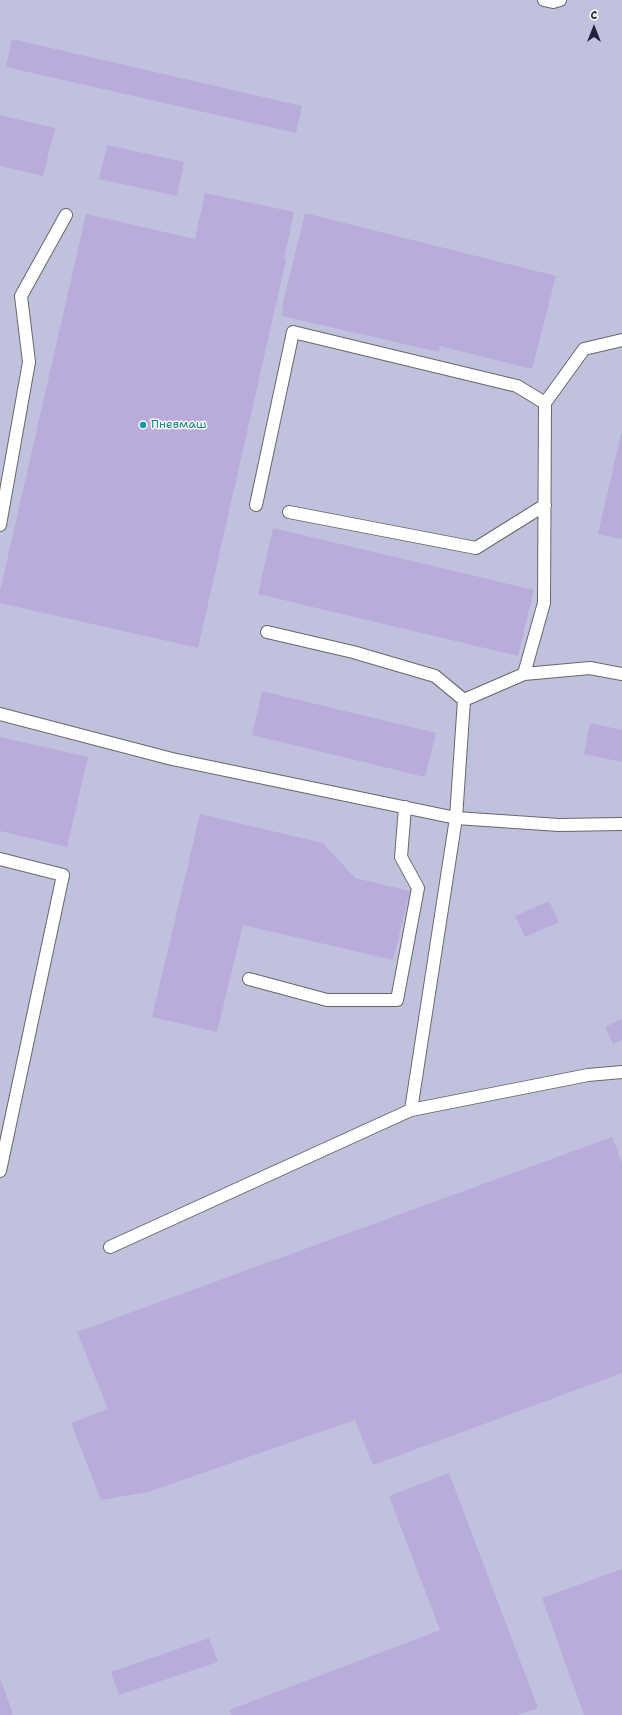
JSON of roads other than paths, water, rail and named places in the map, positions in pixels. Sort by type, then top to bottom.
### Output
[{"type":"lane","points":[[544,0],[553,2],[560,0]]},
{"type":"lane","points":[[0,525],[28,362],[21,296],[66,215]]},
{"type":"lane","points":[[256,505],[293,332],[517,386],[545,403]]},
{"type":"lane","points":[[524,674],[544,603],[545,403],[584,349],[622,340]]},
{"type":"lane","points":[[289,512],[476,548],[545,505]]},
{"type":"lane","points":[[267,632],[353,652],[435,676],[464,700]]},
{"type":"lane","points":[[464,700],[524,674],[590,668],[622,674]]},
{"type":"lane","points":[[411,1110],[456,818],[464,700]]},
{"type":"lane","points":[[0,714],[172,759],[456,818],[559,825],[622,824]]},
{"type":"lane","points":[[249,979],[327,1000],[397,1000],[418,888],[401,857],[405,807]]},
{"type":"lane","points":[[0,859],[63,875],[0,1171]]},
{"type":"lane","points":[[110,1248],[411,1110],[588,1076],[622,1072]]},
{"type":"place","name":"Пневмаш","points":[[143,425]]}]
